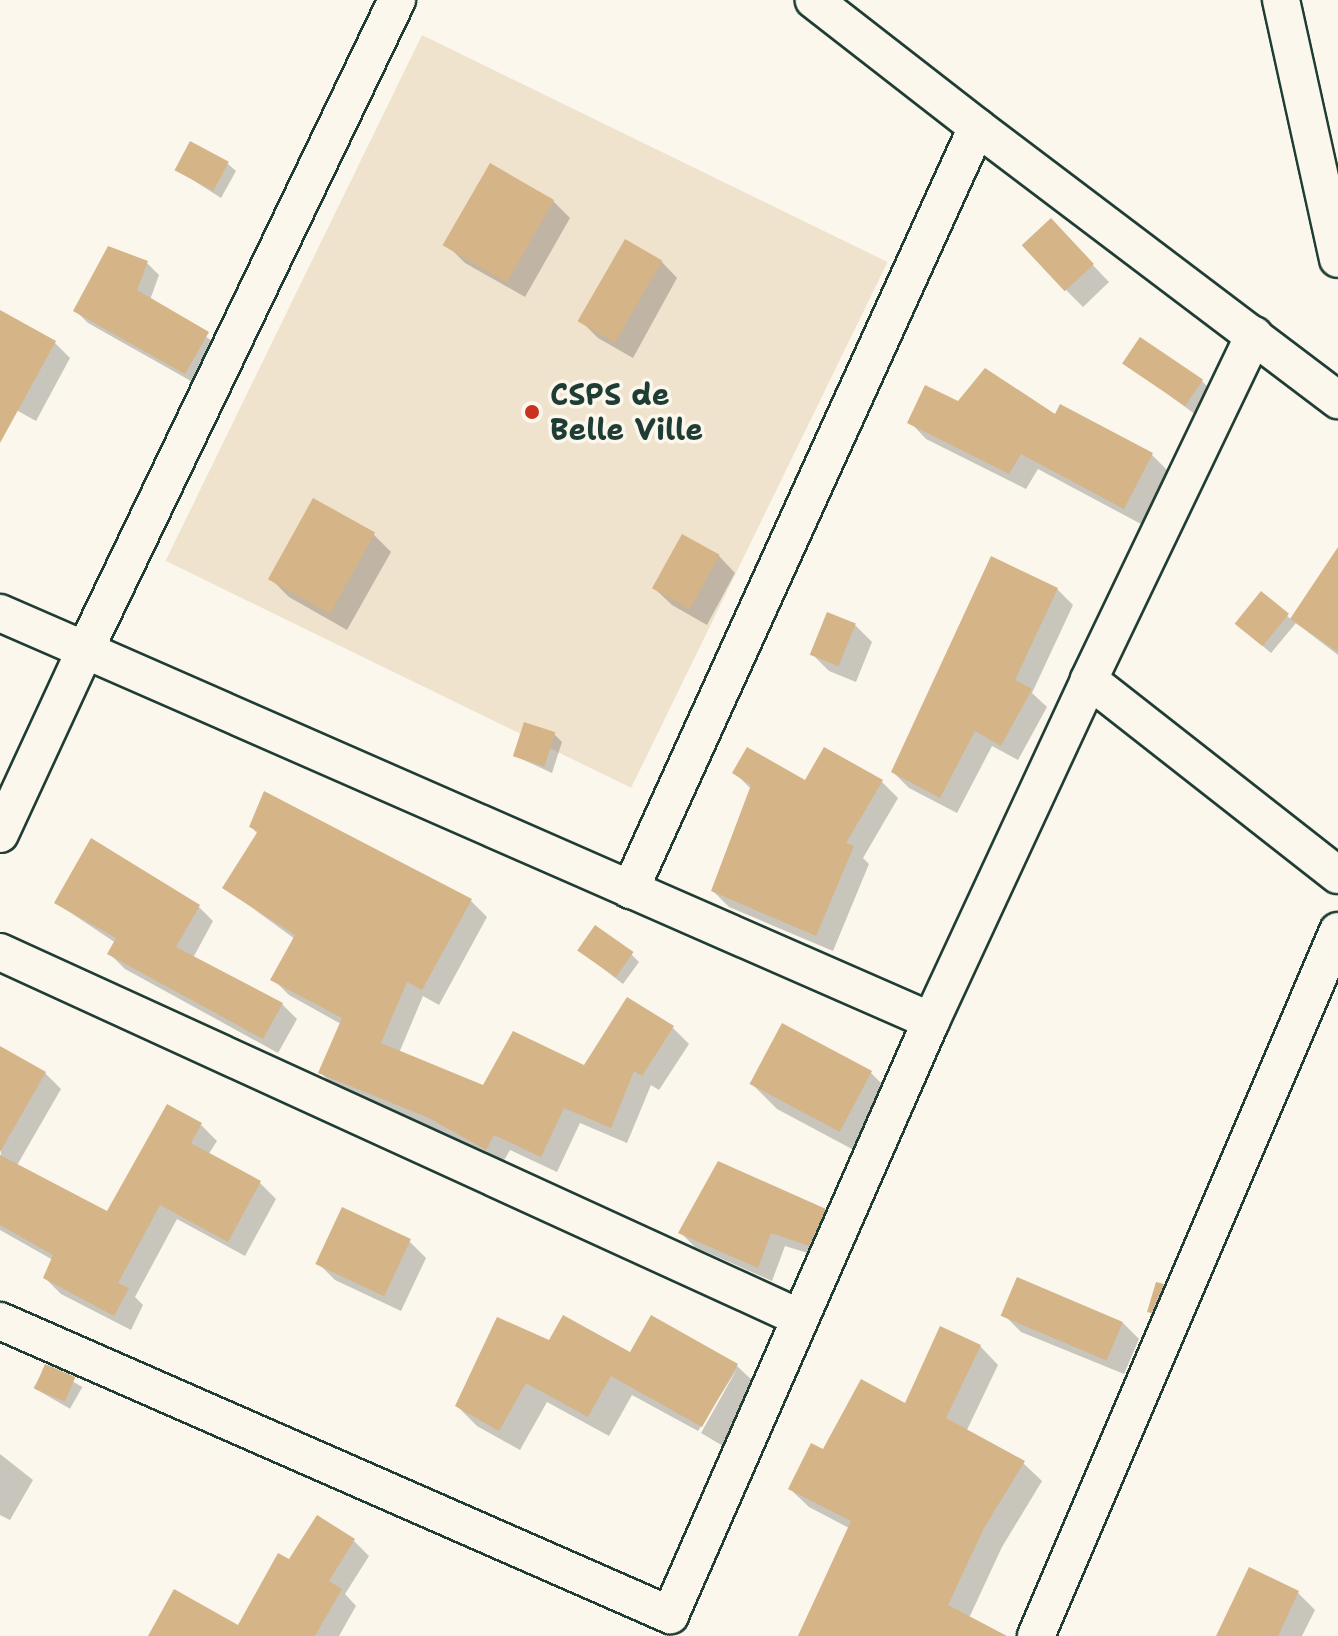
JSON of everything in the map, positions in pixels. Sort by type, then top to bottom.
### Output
[{"type":"street","points":[[0,834],[397,0]]},
{"type":"street","points":[[814,0],[1338,400]]},
{"type":"street","points":[[1281,0],[1338,259]]},
{"type":"street","points":[[630,890],[977,127]]},
{"type":"street","points":[[0,1321],[665,1625],[931,1021],[1254,335]]},
{"type":"street","points":[[0,613],[931,1021]]},
{"type":"street","points":[[1089,680],[1338,875]]},
{"type":"street","points":[[1036,1636],[1338,931]]},
{"type":"street","points":[[0,952],[800,1318]]},
{"type":"shaded area","name":"CSPS de Belle Ville","points":[[422,35],[888,262],[631,788],[166,561]]},
{"type":"building","points":[[190,141],[229,162],[213,191],[175,170]]},
{"type":"building","points":[[490,163],[554,200],[507,282],[442,245]]},
{"type":"building","points":[[1051,218],[1094,264],[1065,291],[1022,245]]},
{"type":"building","points":[[625,239],[662,260],[615,343],[578,321]]},
{"type":"building","points":[[108,246],[148,261],[137,290],[209,332],[185,374],[73,311]]},
{"type":"building","points":[[0,310],[56,341],[0,443]]},
{"type":"building","points":[[1140,337],[1203,379],[1185,406],[1122,364]]},
{"type":"building","points":[[985,368],[1055,414],[1060,404],[1153,453],[1124,509],[1021,454],[1009,474],[907,423],[925,385],[958,401]]},
{"type":"building","points":[[313,498],[375,532],[330,614],[268,579]]},
{"type":"building","points":[[682,534],[720,555],[690,609],[652,588]]},
{"type":"building","points":[[1338,547],[1338,652],[1290,619]]},
{"type":"building","points":[[991,556],[1058,588],[1015,680],[1032,689],[1001,746],[975,731],[940,798],[891,772]]},
{"type":"building","points":[[1261,591],[1289,614],[1263,646],[1235,624]]},
{"type":"building","points":[[827,612],[856,624],[839,666],[810,655]]},
{"type":"building","points":[[524,722],[555,732],[544,766],[513,756]]},
{"type":"building","points":[[747,747],[805,780],[824,747],[883,780],[846,843],[854,846],[816,936],[711,891],[751,785],[732,773]]},
{"type":"building","points":[[264,791],[472,899],[422,990],[407,982],[381,1043],[483,1085],[513,1031],[584,1065],[627,997],[674,1026],[642,1076],[634,1071],[611,1128],[564,1108],[541,1157],[494,1135],[486,1150],[429,1118],[318,1073],[342,1018],[270,980],[295,935],[222,888],[258,831],[249,827]]},
{"type":"building","points":[[91,838],[200,905],[176,947],[283,1003],[263,1039],[107,954],[116,938],[54,903]]},
{"type":"building","points":[[595,925],[634,952],[616,977],[577,950]]},
{"type":"building","points":[[782,1023],[872,1071],[840,1132],[750,1084]]},
{"type":"building","points":[[0,1046],[46,1072],[0,1152]]},
{"type":"building","points":[[167,1104],[202,1123],[191,1143],[261,1181],[228,1242],[160,1205],[118,1283],[129,1288],[114,1316],[43,1278],[53,1255],[0,1225],[0,1155],[107,1211]]},
{"type":"building","points":[[718,1161],[826,1209],[809,1246],[771,1233],[758,1268],[678,1233]]},
{"type":"building","points":[[342,1207],[411,1239],[384,1296],[315,1264]]},
{"type":"building","points":[[1017,1277],[1123,1322],[1106,1361],[1001,1316]]},
{"type":"building","points":[[1156,1282],[1164,1284],[1151,1313],[1147,1312]]},
{"type":"building","points":[[563,1315],[630,1352],[651,1315],[738,1364],[702,1427],[611,1376],[588,1417],[526,1383],[499,1431],[455,1406],[497,1317],[549,1340]]},
{"type":"building","points":[[940,1326],[981,1345],[946,1418],[1025,1461],[984,1528],[948,1605],[1007,1636],[798,1636],[851,1521],[788,1489],[811,1443],[823,1449],[861,1379],[905,1403]]},
{"type":"building","points":[[45,1364],[75,1377],[65,1402],[34,1389]]},
{"type":"building","points":[[317,1515],[355,1539],[329,1581],[342,1589],[315,1636],[148,1636],[174,1589],[238,1625],[278,1553],[289,1559]]},
{"type":"building","points":[[1249,1567],[1299,1591],[1278,1636],[1216,1636]]},
{"type":"place","name":"CSPS de Belle Ville","points":[[532,412]]}]
